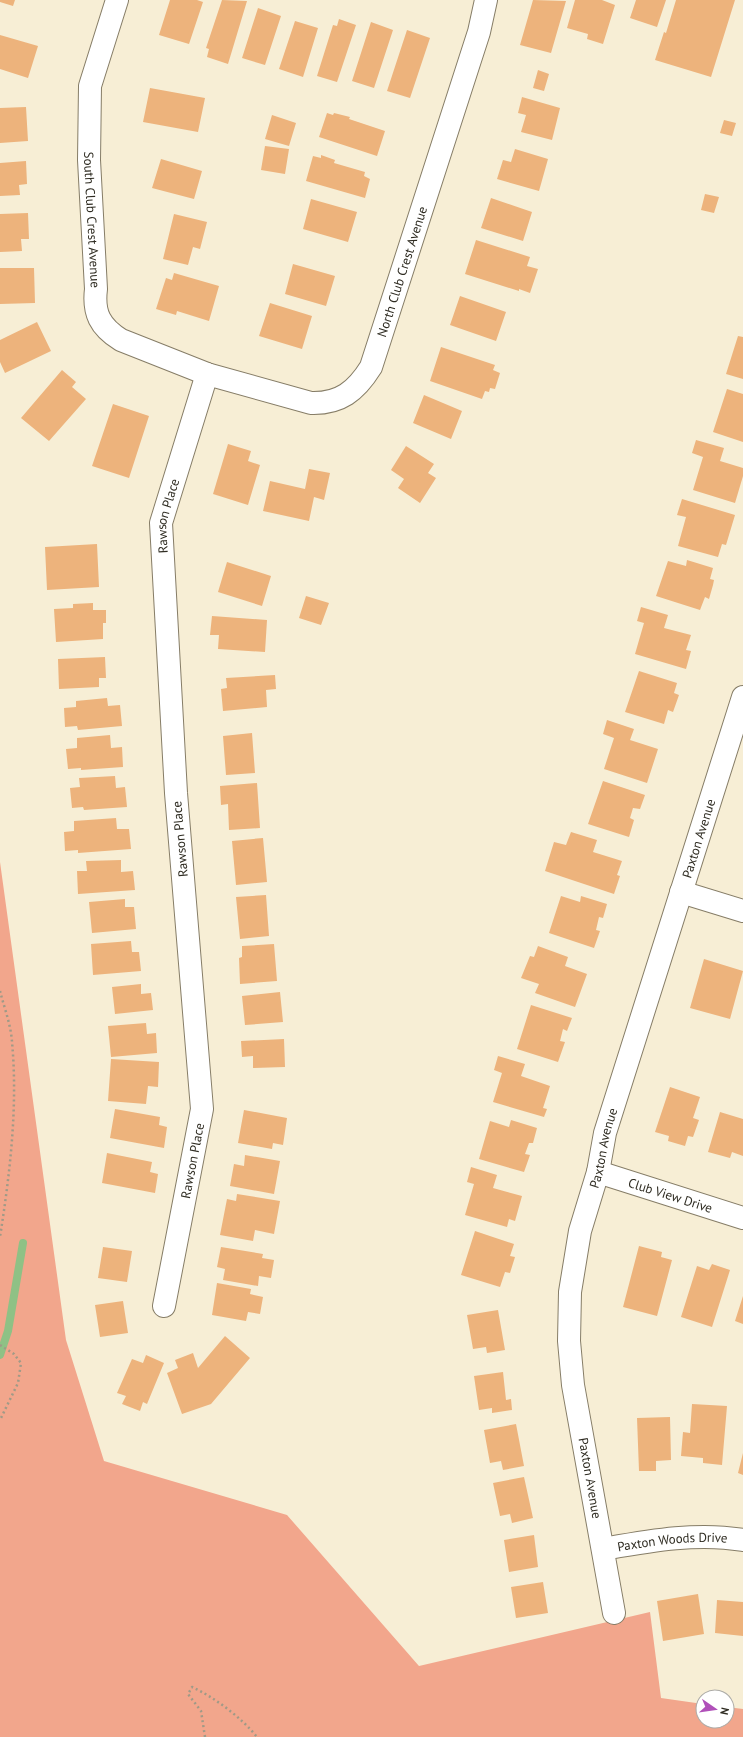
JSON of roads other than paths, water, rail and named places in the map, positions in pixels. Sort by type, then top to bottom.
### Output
[{"type":"street","name":"South Club Crest Avenue","points":[[117,0],[90,86],[89,160],[96,289],[94,303],[98,316],[109,332],[121,340],[207,374]]},
{"type":"street","name":"North Club Crest Avenue","points":[[207,374],[311,403],[320,404],[336,400],[350,393],[362,381],[371,367],[479,32],[486,0]]},
{"type":"street","name":"Rawson Place","points":[[164,1306],[202,1109],[176,793],[161,523],[207,374]]},
{"type":"street","name":"Paxton Avenue","points":[[614,1613],[573,1385],[569,1341],[570,1292],[580,1231],[598,1172],[605,1133],[743,697]]},
{"type":"street","points":[[681,892],[743,911]]},
{"type":"street","name":"Club View Drive","points":[[598,1172],[743,1218]]},
{"type":"street","name":"Paxton Woods Drive","points":[[603,1549],[663,1539],[701,1537],[743,1540]]},
{"type":"waterway","points":[[0,1355],[8,1331],[23,1243]]}]
